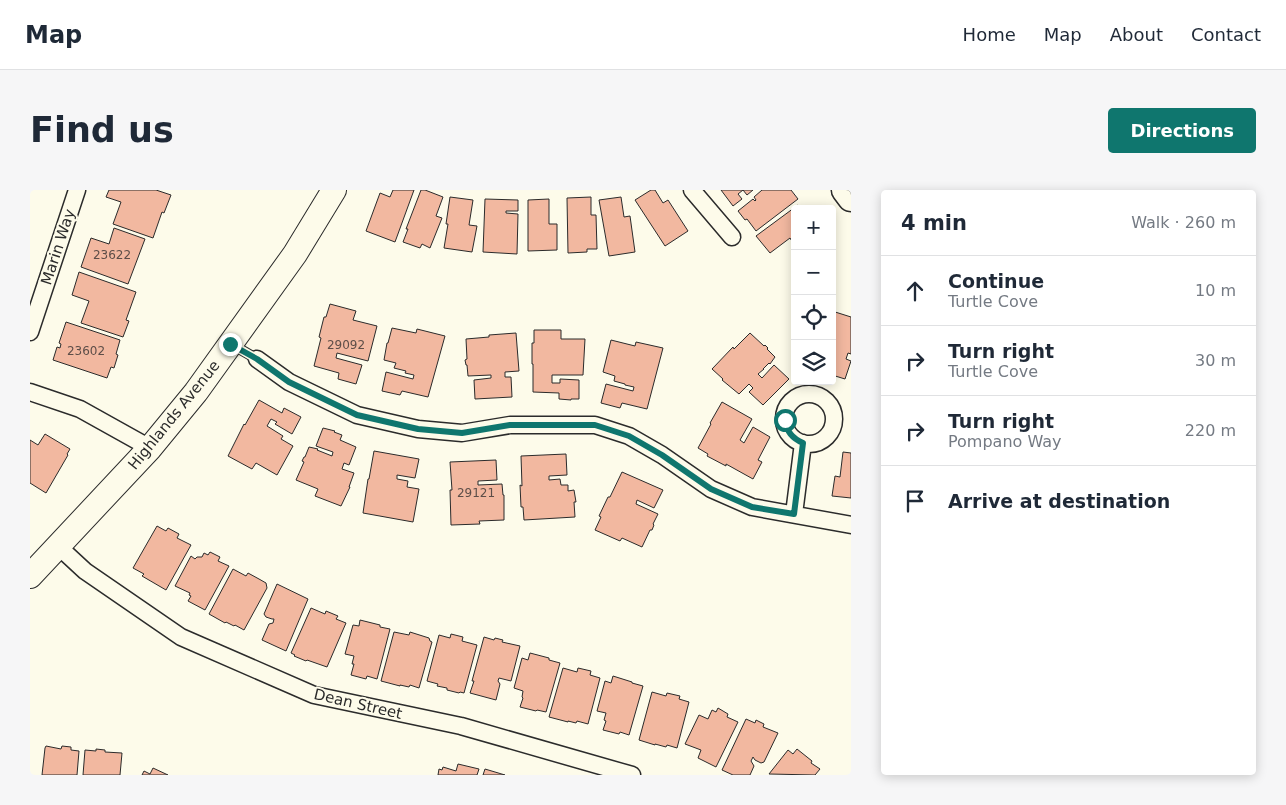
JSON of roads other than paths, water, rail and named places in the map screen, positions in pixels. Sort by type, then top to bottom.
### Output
[{"type":"main road","name":"Highlands Avenue","points":[[30,576],[150,448],[196,392],[295,254],[334,190]]},
{"type":"main road","points":[[845,190],[851,198]]},
{"type":"street","name":"Marin Way","points":[[30,332],[77,190]]},
{"type":"street","points":[[692,190],[732,237]]},
{"type":"street","points":[[257,359],[289,382],[357,415],[418,429],[462,433],[510,425],[595,425],[629,436],[662,455],[711,489],[752,507],[851,525]]},
{"type":"street","points":[[30,392],[80,410],[150,448]]},
{"type":"street","points":[[794,514],[803,443]]},
{"type":"street","name":"Dean Street","points":[[58,546],[85,571],[181,637],[314,695],[461,726],[632,775]]},
{"type":"lane","points":[[230,344],[257,359]]}]
